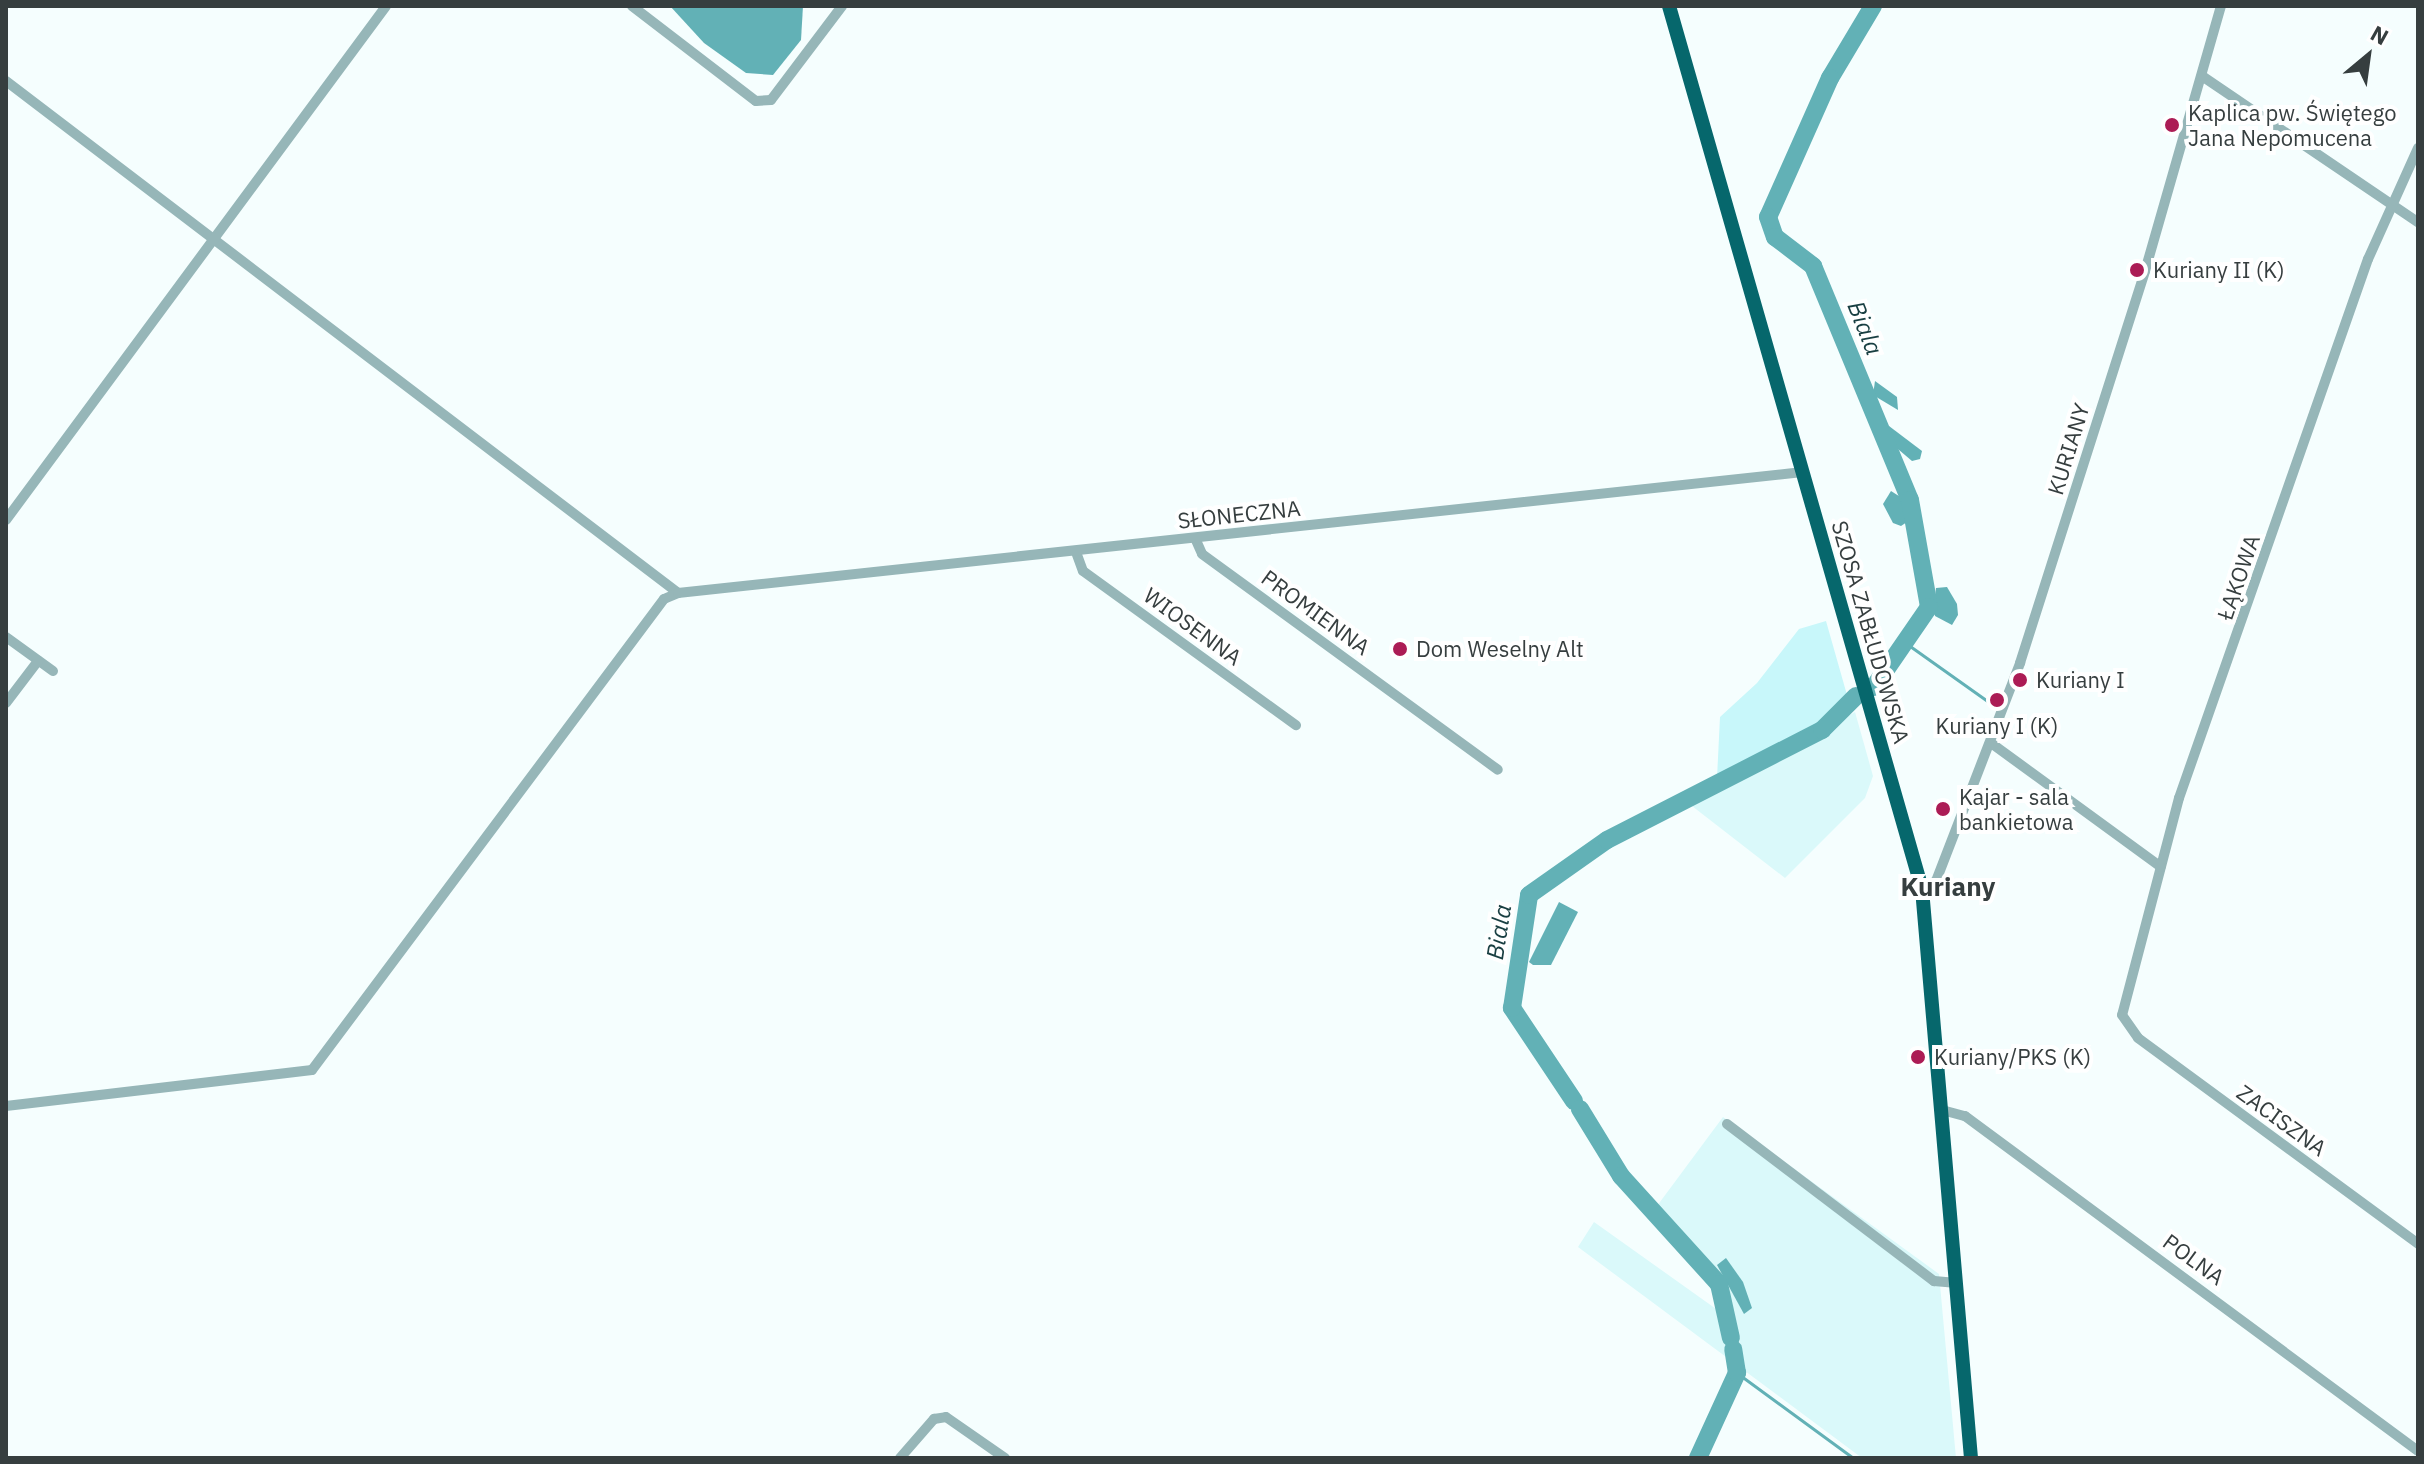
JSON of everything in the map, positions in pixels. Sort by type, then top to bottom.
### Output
[{"type":"highway","name":"SZOSA ZABŁUDOWSKA","points":[[1669,6],[1922,889],[1971,1458]]},
{"type":"street","points":[[6,520],[386,6]]},
{"type":"street","points":[[632,6],[756,101],[771,100],[842,6]]},
{"type":"street","name":"KURIANY","points":[[1922,889],[1936,881],[1991,743],[2054,562],[2221,6]]},
{"type":"street","points":[[2202,76],[2392,210],[2418,222]]},
{"type":"street","points":[[6,81],[678,593],[664,599],[312,1070],[6,1106]]},
{"type":"street","name":"ŁĄKOWA","points":[[2125,1026],[2124,1005],[2179,798],[2368,259],[2418,148]]},
{"type":"street","name":"SŁONECZNA","points":[[678,593],[1803,472]]},
{"type":"street","name":"PROMIENNA","points":[[1195,538],[1202,554],[1498,770]]},
{"type":"street","name":"WIOSENNA","points":[[1076,552],[1083,571],[1296,725]]},
{"type":"street","points":[[6,637],[53,671]]},
{"type":"street","points":[[6,703],[38,661]]},
{"type":"street","points":[[1991,743],[2161,867]]},
{"type":"street","name":"ZACISZNA","points":[[2125,1026],[2418,1244]]},
{"type":"street","name":"POLNA","points":[[1942,1110],[1965,1116],[2418,1451]]},
{"type":"street","points":[[1727,1124],[1934,1281],[1957,1283]]},
{"type":"street","points":[[900,1458],[934,1419],[946,1417],[1005,1458]]},
{"type":"shaded area","points":[[670,6],[803,6],[801,40],[773,75],[746,73],[704,43]]},
{"type":"shaded area","points":[[1875,381],[1897,397],[1898,410],[1873,395]]},
{"type":"shaded area","points":[[1889,426],[1922,451],[1920,459],[1912,461],[1892,444],[1886,429]]},
{"type":"shaded area","points":[[1891,491],[1902,498],[1907,522],[1901,526],[1893,523],[1883,504]]},
{"type":"shaded area","points":[[1947,587],[1957,604],[1958,615],[1952,625],[1935,616],[1936,588]]},
{"type":"shaded area","points":[[1826,621],[1847,695],[1825,722],[1764,759],[1717,778],[1720,717],[1757,683],[1799,629]]},
{"type":"shaded area","points":[[1855,712],[1873,776],[1865,798],[1785,878],[1692,806]]},
{"type":"shaded area","points":[[1559,902],[1578,912],[1551,965],[1533,965],[1529,962]]},
{"type":"shaded area","points":[[1723,1117],[1939,1274],[1956,1458],[1862,1458],[1578,1247],[1594,1222],[1733,1321],[1723,1279],[1657,1206]]},
{"type":"shaded area","points":[[1726,1258],[1743,1282],[1752,1308],[1744,1314],[1717,1265]]},
{"type":"waterway","name":"Biala","points":[[1873,6],[1830,78],[1768,217],[1775,237],[1813,266],[1910,500],[1929,607],[1874,687]]},
{"type":"waterway","points":[[1907,644],[1990,703]]},
{"type":"waterway","name":"Biala","points":[[1574,1101],[1512,1008],[1529,895],[1607,840],[1822,730],[1856,696]]},
{"type":"waterway","name":"Biala","points":[[1580,1109],[1621,1176],[1719,1284],[1731,1338]]},
{"type":"waterway","name":"Biala","points":[[1698,1458],[1737,1373],[1733,1349]]},
{"type":"waterway","points":[[1737,1373],[1853,1458]]},
{"type":"place","name":"Kaplica pw. Świętego Jana Nepomucena","points":[[2172,125]]},
{"type":"place","name":"Kuriany II (K)","points":[[2137,270]]},
{"type":"place","name":"Dom Weselny Alt","points":[[1400,649]]},
{"type":"place","name":"Kuriany I","points":[[2020,680]]},
{"type":"place","name":"Kuriany I (K)","points":[[1997,700]]},
{"type":"place","name":"Kajar - sala bankietowa","points":[[1943,809]]},
{"type":"place","name":"Kuriany/PKS (K)","points":[[1918,1057]]},
{"type":"district","name":"Kuriany","points":[[1948,887]]}]
